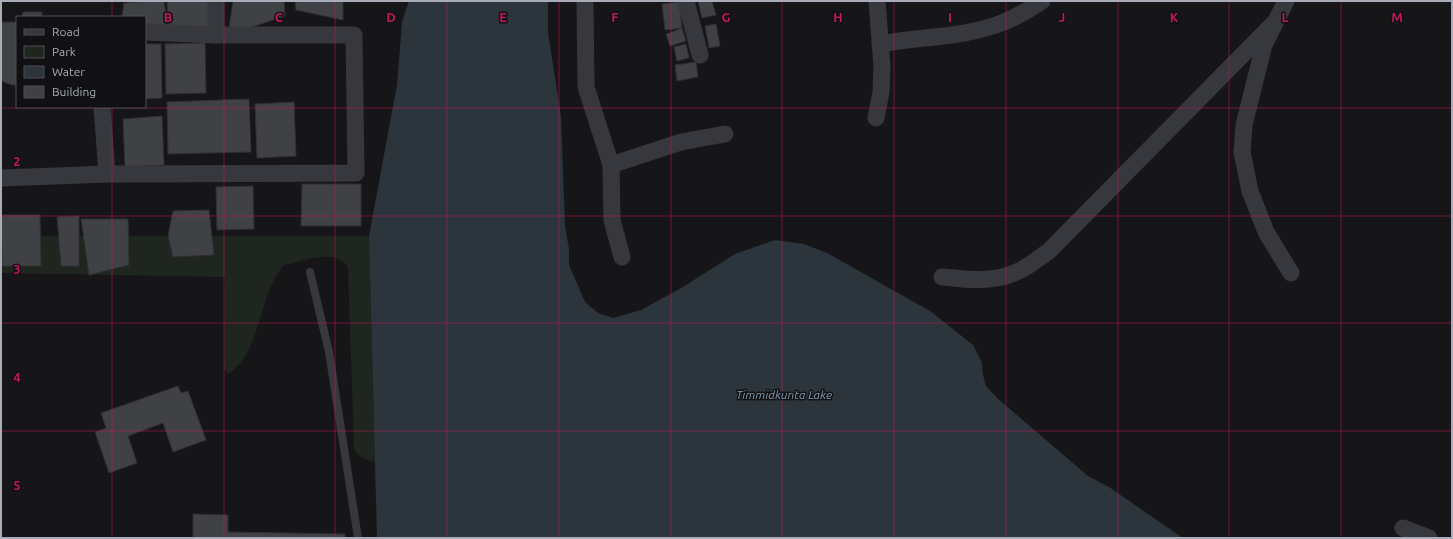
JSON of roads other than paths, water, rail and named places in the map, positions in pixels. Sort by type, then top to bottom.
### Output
[{"type":"street","points":[[216,1],[216,35]]},
{"type":"street","points":[[585,1],[586,87],[611,165],[612,220],[622,257]]},
{"type":"street","points":[[686,1],[700,55]]},
{"type":"street","points":[[876,118],[882,79],[877,1]]},
{"type":"street","points":[[880,44],[903,39],[966,32],[988,27],[1005,22],[1042,1]]},
{"type":"street","points":[[1286,1],[1273,24],[1264,45],[1244,125],[1242,152],[1250,191],[1266,232],[1291,273]]},
{"type":"street","points":[[942,277],[973,281],[994,279],[1020,271],[1049,251],[1273,24]]},
{"type":"street","points":[[1,178],[107,174],[356,173],[354,35],[216,35],[146,32]]},
{"type":"street","points":[[102,108],[107,174]]},
{"type":"street","points":[[611,165],[682,142],[725,134]]},
{"type":"street","points":[[1403,528],[1429,538]]},
{"type":"lane","points":[[310,272],[329,352],[358,538]]},
{"type":"water","name":"Timmidkunta Lake","points":[[409,1],[548,1],[548,32],[561,117],[565,226],[569,249],[569,265],[585,302],[598,313],[613,318],[641,310],[683,287],[735,254],[775,240],[804,244],[827,253],[930,311],[973,345],[982,363],[986,386],[997,398],[1088,476],[1109,487],[1183,538],[377,538],[369,236],[397,85],[402,22]]}]
